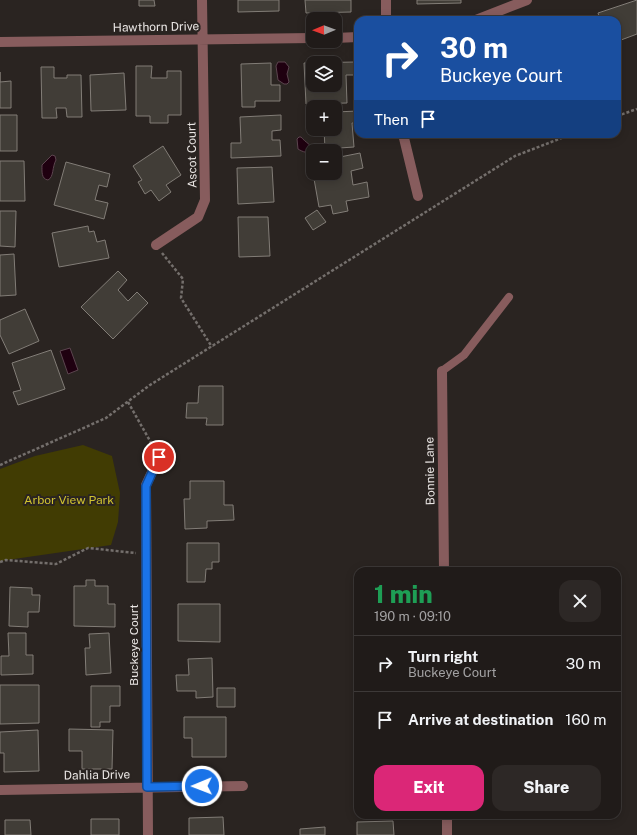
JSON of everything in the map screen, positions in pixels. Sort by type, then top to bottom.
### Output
[{"type":"street","name":"Ascot Court","points":[[156,245],[198,217],[206,200],[202,0]]},
{"type":"street","points":[[386,0],[386,16]]},
{"type":"street","points":[[486,16],[527,0]]},
{"type":"street","points":[[342,38],[354,37]]},
{"type":"street","name":"Hawthorn Drive","points":[[0,42],[306,38]]},
{"type":"street","points":[[404,138],[418,196]]},
{"type":"street","name":"Bonnie Lane","points":[[442,371],[444,567]]},
{"type":"street","name":"Buckeye Court","points":[[148,835],[146,486],[159,457]]},
{"type":"street","name":"Dahlia Drive","points":[[0,790],[243,786]]},
{"type":"street","points":[[447,819],[447,835]]},
{"type":"lane","points":[[442,371],[464,355],[509,297]]},
{"type":"path","points":[[621,115],[637,109]]},
{"type":"path","points":[[0,465],[106,418],[150,385],[515,156],[562,138]]},
{"type":"path","points":[[156,245],[183,279],[181,298],[212,347]]},
{"type":"path","points":[[128,402],[159,457]]},
{"type":"path","points":[[0,562],[6,560],[56,564],[88,548],[146,554]]},
{"type":"green space","name":"Arbor View Park","points":[[83,445],[112,456],[120,493],[118,522],[111,545],[0,561],[0,469],[35,456]]},
{"type":"shaded area","points":[[278,62],[285,62],[289,67],[287,74],[289,82],[287,84],[284,84],[278,80],[276,66]]},
{"type":"shaded area","points":[[301,137],[309,144],[306,144],[306,152],[298,149],[297,139]]},
{"type":"shaded area","points":[[52,155],[55,156],[56,160],[51,177],[48,180],[43,176],[42,165]]},
{"type":"shaded area","points":[[70,348],[78,370],[68,374],[60,351]]},
{"type":"building","points":[[139,0],[154,0],[155,6],[139,6]]},
{"type":"building","points":[[238,0],[279,0],[279,11],[238,12]]},
{"type":"building","points":[[305,0],[351,0],[351,12],[306,13]]},
{"type":"building","points":[[417,0],[461,0],[461,3],[417,4]]},
{"type":"building","points":[[637,0],[637,34],[621,40],[621,16],[599,16],[598,13]]},
{"type":"building","points":[[342,62],[354,62],[354,75],[346,75],[347,103],[342,103],[342,100],[306,100],[306,104],[304,63],[306,63],[306,92],[342,92]]},
{"type":"building","points":[[271,63],[271,85],[280,85],[280,101],[255,101],[255,107],[242,107],[241,64]]},
{"type":"building","points":[[136,66],[152,66],[151,78],[167,78],[167,71],[181,71],[181,115],[168,115],[168,123],[150,123],[150,116],[136,116]]},
{"type":"building","points":[[41,67],[54,67],[54,78],[67,78],[67,75],[81,75],[82,117],[67,117],[66,108],[56,108],[57,118],[42,118]]},
{"type":"building","points":[[124,73],[126,110],[91,111],[90,75]]},
{"type":"building","points":[[11,81],[11,108],[0,108],[0,82]]},
{"type":"building","points":[[354,111],[354,123],[352,123],[354,147],[342,148],[342,144],[325,144],[324,136],[342,136],[342,112]]},
{"type":"building","points":[[0,115],[17,115],[17,151],[0,151]]},
{"type":"building","points":[[281,115],[281,130],[272,131],[272,140],[280,140],[281,156],[231,158],[231,143],[241,143],[240,117]]},
{"type":"building","points":[[163,146],[181,175],[166,185],[171,192],[159,201],[151,190],[145,194],[138,182],[142,180],[133,166]]},
{"type":"building","points":[[360,153],[363,168],[351,171],[353,185],[367,182],[369,197],[346,201],[348,211],[333,214],[331,205],[319,207],[314,180],[342,180],[342,157]]},
{"type":"building","points":[[0,161],[24,161],[25,201],[0,201]]},
{"type":"building","points":[[66,162],[110,174],[107,187],[99,185],[95,200],[108,203],[104,219],[54,205]]},
{"type":"building","points":[[272,167],[274,202],[238,204],[237,168]]},
{"type":"building","points":[[317,210],[326,222],[313,230],[305,218]]},
{"type":"building","points":[[0,211],[16,211],[15,247],[0,246]]},
{"type":"building","points":[[238,217],[268,217],[270,256],[239,257]]},
{"type":"building","points":[[88,226],[89,232],[94,231],[97,242],[105,240],[109,258],[59,267],[52,233]]},
{"type":"building","points":[[14,254],[16,295],[0,296],[0,255]]},
{"type":"building","points":[[118,271],[127,280],[118,290],[128,301],[137,292],[148,303],[113,339],[81,307]]},
{"type":"building","points":[[25,309],[39,341],[9,354],[0,335],[0,320]]},
{"type":"building","points":[[51,350],[65,389],[18,405],[13,392],[21,390],[12,363]]},
{"type":"building","points":[[199,386],[223,386],[223,425],[206,425],[207,418],[186,418],[187,403],[198,403]]},
{"type":"building","points":[[190,481],[224,481],[224,505],[233,505],[234,520],[207,521],[207,528],[185,529],[184,499],[190,499]]},
{"type":"building","points":[[187,543],[219,543],[219,562],[212,562],[212,569],[206,569],[205,582],[187,582]]},
{"type":"building","points":[[86,580],[95,580],[95,586],[108,586],[108,604],[115,604],[115,627],[74,626],[74,586],[86,586]]},
{"type":"building","points":[[10,587],[32,588],[32,595],[40,595],[39,612],[28,612],[28,627],[9,626]]},
{"type":"building","points":[[178,604],[220,604],[220,642],[178,641]]},
{"type":"building","points":[[8,633],[26,633],[26,655],[33,655],[33,674],[1,675],[1,656],[9,656]]},
{"type":"building","points":[[109,633],[111,673],[86,675],[85,648],[90,648],[89,634]]},
{"type":"building","points":[[212,658],[213,697],[196,698],[196,691],[177,691],[176,675],[189,675],[188,659]]},
{"type":"building","points":[[0,685],[39,685],[39,723],[0,724]]},
{"type":"building","points":[[91,686],[120,686],[120,706],[110,706],[110,722],[100,722],[100,727],[91,727]]},
{"type":"building","points":[[217,688],[235,688],[235,707],[217,707]]},
{"type":"building","points":[[184,717],[226,717],[226,757],[192,757],[192,738],[184,738]]},
{"type":"building","points":[[69,729],[113,730],[112,769],[82,769],[82,751],[69,751]]},
{"type":"building","points":[[38,730],[39,771],[4,772],[4,753],[0,753],[0,732]]},
{"type":"building","points":[[223,817],[224,835],[189,835],[189,818]]},
{"type":"building","points":[[91,819],[119,819],[119,835],[91,835]]},
{"type":"building","points":[[5,820],[30,820],[31,835],[5,835]]},
{"type":"building","points":[[393,821],[394,835],[357,835],[357,822]]},
{"type":"building","points":[[325,827],[325,835],[300,835],[300,829]]},
{"type":"route","points":[[159,457],[146,486],[147,787],[202,786]]}]
